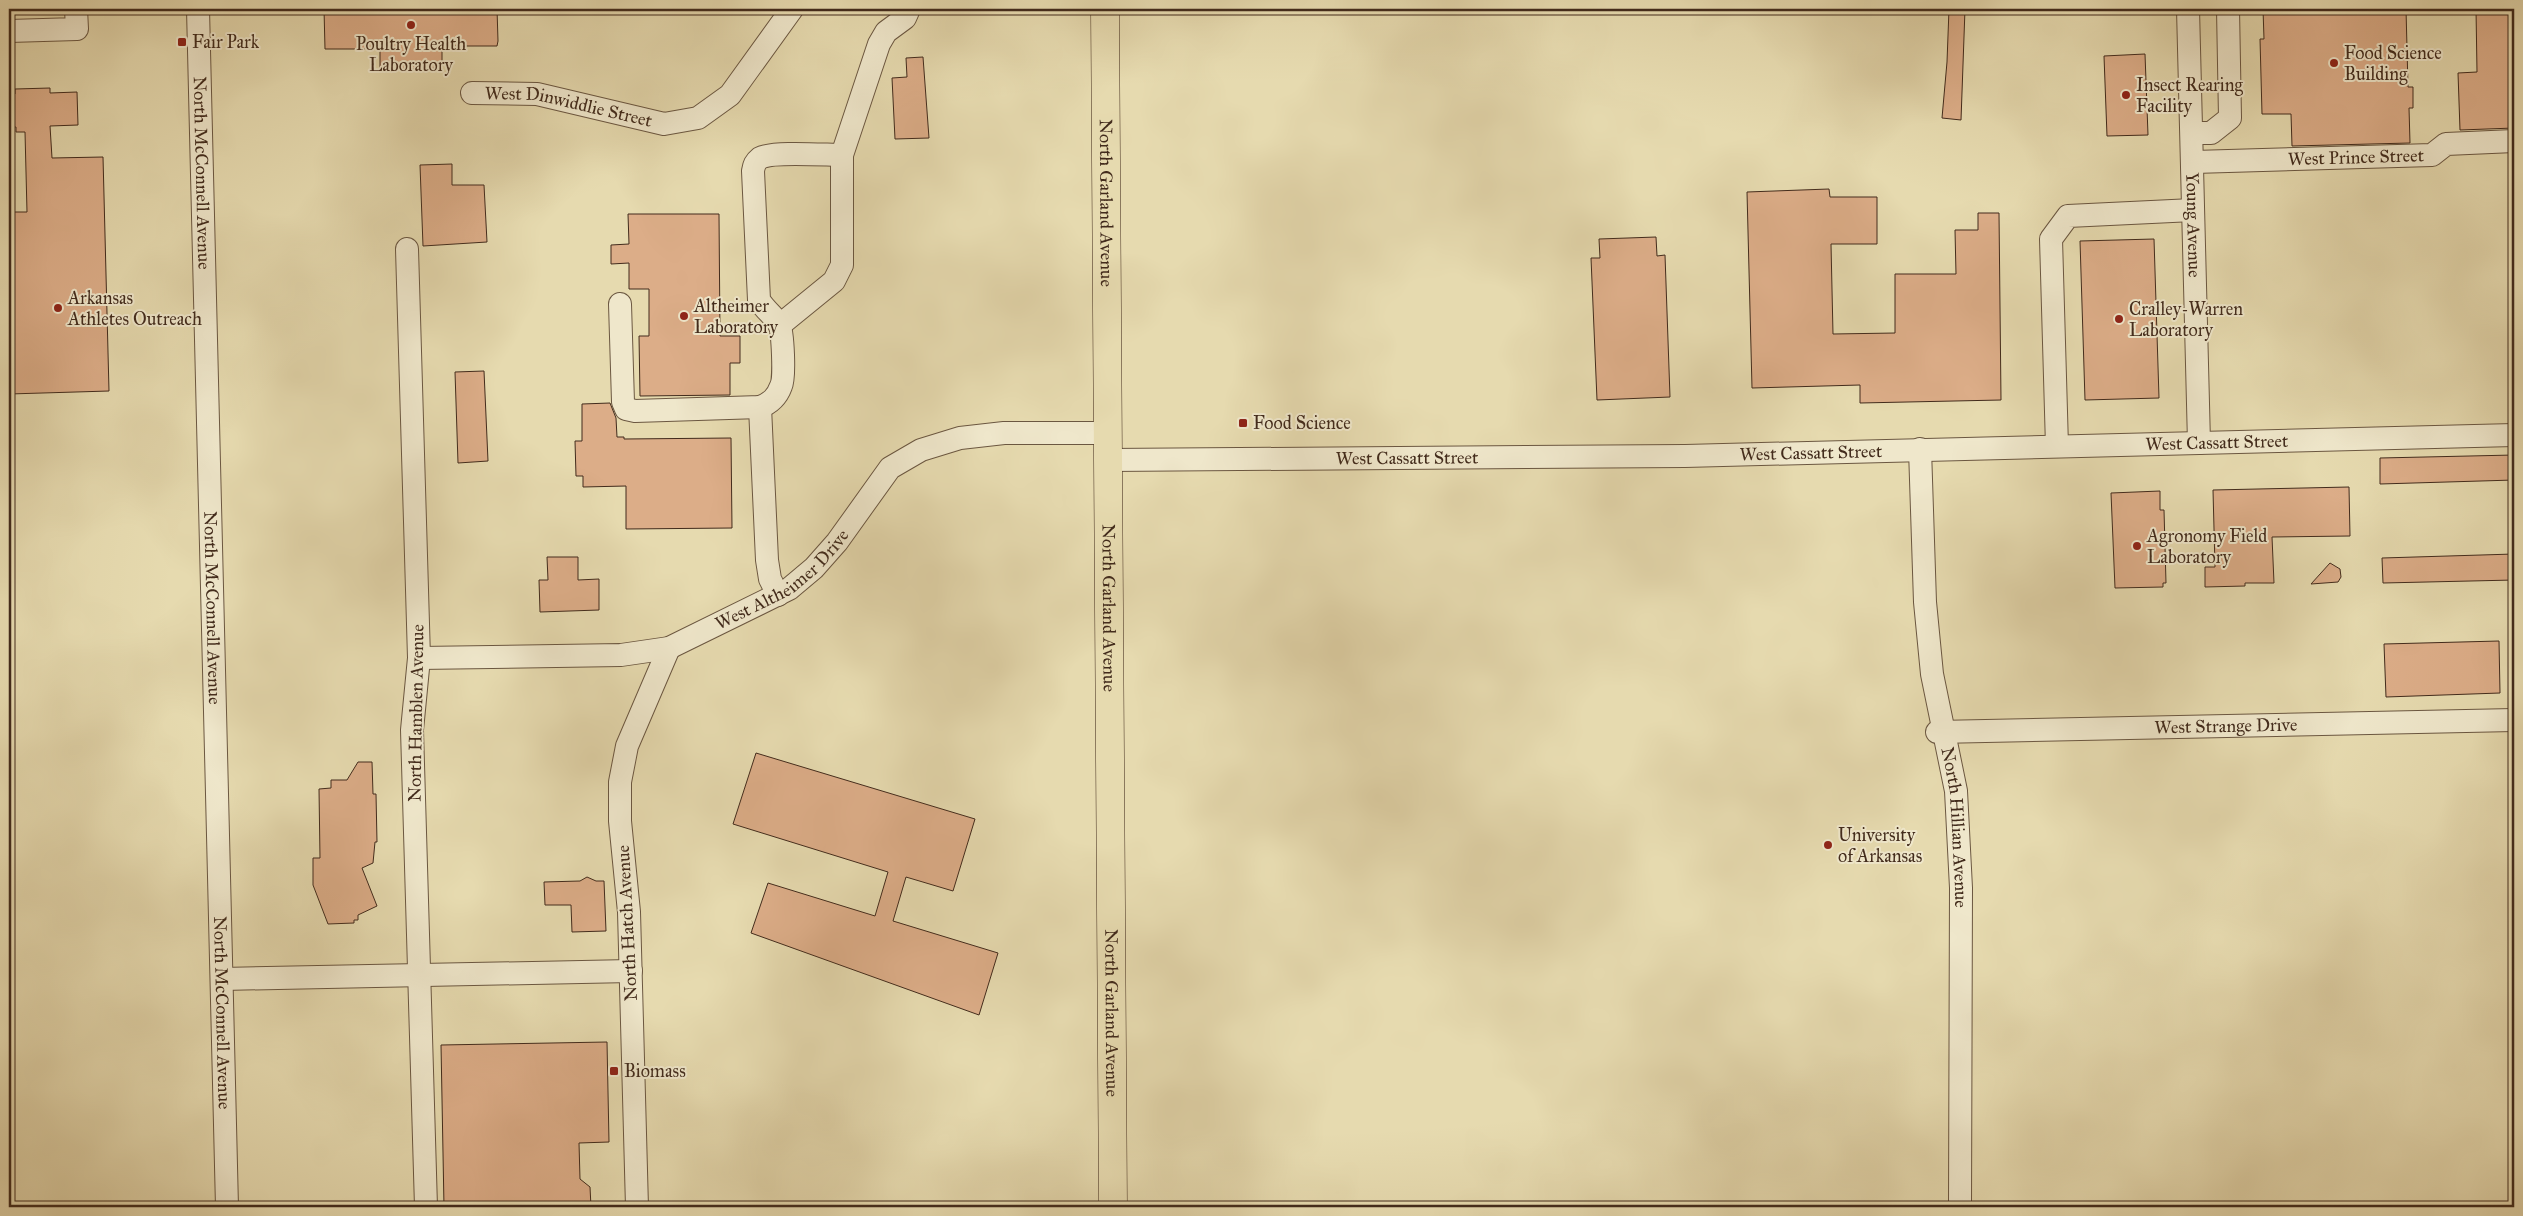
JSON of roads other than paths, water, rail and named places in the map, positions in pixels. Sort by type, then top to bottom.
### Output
[{"type":"main road","name":"North Garland Avenue","points":[[1105,9],[1109,433],[1108,767],[1112,1207]]},
{"type":"street","points":[[9,31],[77,28],[76,9]]},
{"type":"street","name":"North McConnell Avenue","points":[[198,9],[227,1207]]},
{"type":"street","name":"West Dinwiddlie Street","points":[[472,93],[537,94],[664,124],[698,118],[730,95],[792,9]]},
{"type":"street","points":[[780,325],[834,281],[839,273],[842,265],[842,155],[879,44],[886,32],[905,18],[909,9]]},
{"type":"street","name":"Young Avenue","points":[[2188,9],[2194,162],[2199,443]]},
{"type":"street","points":[[2192,133],[2211,133],[2230,118],[2228,9]]},
{"type":"street","name":"West Prince Street","points":[[2194,162],[2432,155],[2446,144],[2514,141]]},
{"type":"street","points":[[620,304],[623,402],[626,409],[635,411],[760,407],[775,399],[782,384],[780,325],[765,310],[759,300],[753,171],[755,163],[762,157],[775,154],[842,155]]},
{"type":"street","points":[[2057,446],[2051,239],[2068,216],[2194,210]]},
{"type":"street","name":"North Hamblen Avenue","points":[[407,249],[418,658],[412,730],[426,1207]]},
{"type":"street","points":[[760,407],[767,560],[770,579],[778,595]]},
{"type":"street","name":"West Altheimer Drive","points":[[418,658],[622,655],[669,648],[778,595],[814,568],[837,542],[890,468],[921,450],[960,438],[1004,434],[1109,433]]},
{"type":"street","name":"West Cassatt Street","points":[[1109,460],[1685,456],[2514,435]]},
{"type":"street","name":"North Hillian Avenue","points":[[1920,450],[1926,602],[1932,674],[1940,732],[1956,791],[1961,888],[1960,1207]]},
{"type":"street","name":"North Hatch Avenue","points":[[637,1207],[629,912],[620,820],[620,782],[627,746],[669,648]]},
{"type":"street","name":"West Strange Drive","points":[[1940,732],[2514,720]]},
{"type":"street","points":[[222,979],[631,971]]},
{"type":"place","name":"Poultry Health Laboratory","points":[[411,25]]},
{"type":"place","name":"Fair Park","points":[[182,42]]},
{"type":"place","name":"Food Science Building","points":[[2334,63]]},
{"type":"place","name":"Insect Rearing Facility","points":[[2126,95]]},
{"type":"place","name":"Arkansas Athletes Outreach","points":[[58,308]]},
{"type":"place","name":"Altheimer Laboratory","points":[[684,316]]},
{"type":"place","name":"Cralley-Warren Laboratory","points":[[2119,319]]},
{"type":"place","name":"Food Science","points":[[1243,423]]},
{"type":"place","name":"Agronomy Field Laboratory","points":[[2137,546]]},
{"type":"place","name":"University of Arkansas","points":[[1828,845]]},
{"type":"place","name":"Biomass","points":[[614,1071]]}]
